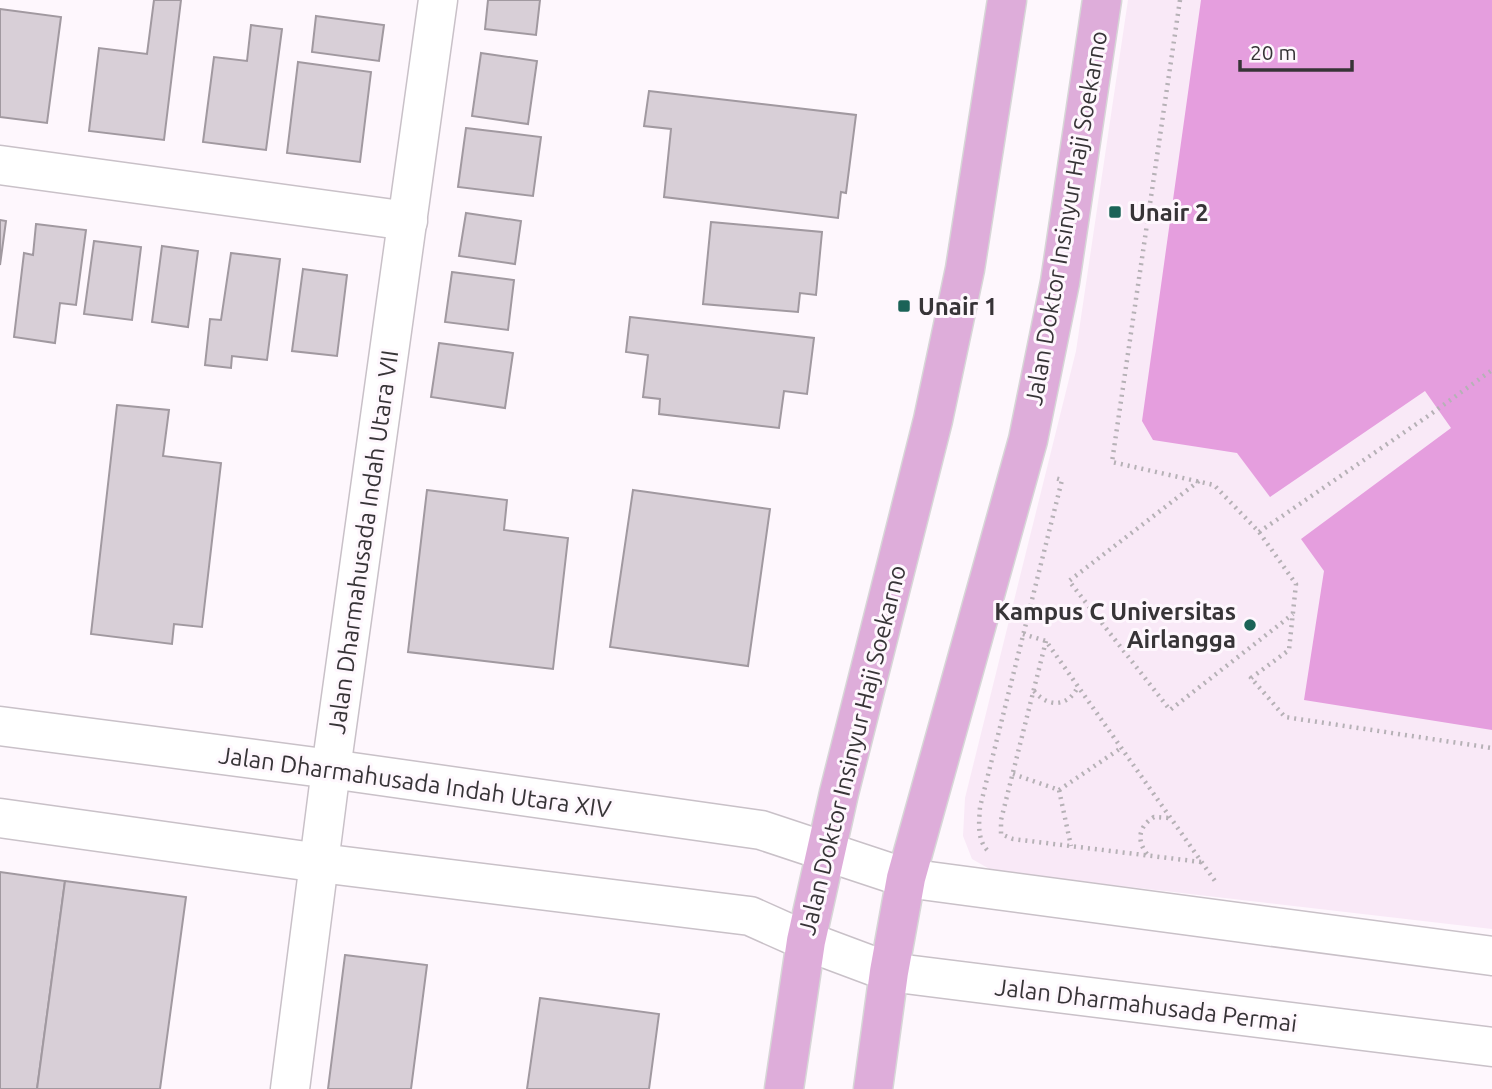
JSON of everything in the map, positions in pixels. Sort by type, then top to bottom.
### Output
[{"type":"main road","name":"Jalan Doktor Insinyur Haji Soekarno","points":[[784,1089],[806,941],[839,793],[936,408],[965,269],[1007,0]]},
{"type":"main road","name":"Jalan Doktor Insinyur Haji Soekarno","points":[[873,1089],[889,972],[906,878],[1027,440],[1060,282],[1102,0]]},
{"type":"street","name":"Jalan Dharmahusada Indah Utara VII","points":[[290,1089],[331,769],[438,0]]},
{"type":"street","points":[[0,165],[408,221]]},
{"type":"street","name":"Jalan Dharmahusada Indah Utara XIV","points":[[0,726],[331,769],[761,830],[827,851]]},
{"type":"street","points":[[0,818],[320,863],[750,916],[806,941]]},
{"type":"street","points":[[827,851],[906,878],[1492,956]]},
{"type":"street","name":"Jalan Dharmahusada Permai","points":[[806,941],[889,972],[1492,1047]]},
{"type":"path","points":[[1180,0],[1112,462],[1214,485],[1259,532],[1296,584],[1289,650],[1251,678],[1284,717],[1492,748]]},
{"type":"path","points":[[1259,532],[1492,370]]},
{"type":"path","points":[[1200,481],[1069,582],[1170,710],[1294,614]]},
{"type":"path","points":[[989,852],[983,848],[979,830],[979,807],[1023,634],[1046,641],[1218,884],[1205,883]]},
{"type":"path","points":[[1046,641],[1001,820],[1001,834],[1013,839],[1202,862]]},
{"type":"path","points":[[1034,690],[1040,698],[1049,703],[1059,703],[1074,695],[1078,686]]},
{"type":"path","points":[[1059,790],[1121,748]]},
{"type":"path","points":[[1013,774],[1059,790]]},
{"type":"path","points":[[1059,790],[1070,846]]},
{"type":"path","points":[[1148,855],[1139,838],[1141,828],[1154,817],[1171,818]]},
{"type":"shaded area","name":"Kampus C Universitas Airlangga","points":[[1128,0],[1492,0],[1492,929],[993,871],[972,859],[963,836],[965,798],[1076,351]]},
{"type":"shaded area","points":[[1201,0],[1492,0],[1492,730],[1304,700],[1324,571],[1301,539],[1451,428],[1425,391],[1270,497],[1237,453],[1153,440],[1142,421]]},
{"type":"building","points":[[154,0],[181,0],[164,140],[89,131],[99,48],[147,54]]},
{"type":"building","points":[[488,0],[540,0],[536,35],[485,29]]},
{"type":"building","points":[[0,9],[61,17],[47,123],[0,117]]},
{"type":"building","points":[[316,16],[384,25],[379,61],[312,52]]},
{"type":"building","points":[[251,25],[282,29],[266,150],[203,142],[214,57],[247,61]]},
{"type":"building","points":[[481,53],[537,61],[528,124],[472,116]]},
{"type":"building","points":[[298,62],[371,72],[360,162],[287,153]]},
{"type":"building","points":[[649,91],[856,115],[846,193],[841,192],[838,218],[664,197],[671,129],[644,126]]},
{"type":"building","points":[[466,128],[541,137],[533,196],[458,187]]},
{"type":"building","points":[[466,213],[521,221],[515,264],[459,256]]},
{"type":"building","points":[[0,220],[6,221],[0,265]]},
{"type":"building","points":[[711,222],[822,232],[816,295],[800,293],[798,312],[703,304]]},
{"type":"building","points":[[36,224],[86,230],[76,305],[60,303],[55,343],[14,337],[24,253],[33,255]]},
{"type":"building","points":[[94,241],[141,247],[132,320],[84,314]]},
{"type":"building","points":[[162,246],[198,251],[188,327],[152,322]]},
{"type":"building","points":[[231,253],[280,259],[267,360],[232,356],[231,368],[205,365],[210,319],[221,320]]},
{"type":"building","points":[[303,269],[347,275],[337,356],[292,351]]},
{"type":"building","points":[[452,272],[514,280],[508,330],[445,322]]},
{"type":"building","points":[[630,317],[814,338],[807,394],[784,391],[779,428],[659,414],[660,399],[643,397],[648,355],[626,352]]},
{"type":"building","points":[[439,343],[513,353],[505,408],[431,397]]},
{"type":"building","points":[[117,405],[169,410],[163,456],[221,463],[202,627],[174,624],[172,644],[91,634]]},
{"type":"building","points":[[427,490],[507,500],[504,530],[568,538],[553,669],[408,652]]},
{"type":"building","points":[[633,490],[770,509],[748,666],[610,647]]},
{"type":"building","points":[[0,872],[65,881],[37,1089],[0,1089]]},
{"type":"building","points":[[65,881],[186,897],[160,1089],[37,1089]]},
{"type":"building","points":[[345,955],[427,965],[411,1089],[328,1089]]},
{"type":"building","points":[[540,998],[659,1014],[649,1089],[527,1089]]},
{"type":"place","name":"Unair 2","points":[[1115,212]]},
{"type":"place","name":"Unair 1","points":[[904,306]]},
{"type":"place","name":"Kampus C Universitas Airlangga","points":[[1250,625]]}]
